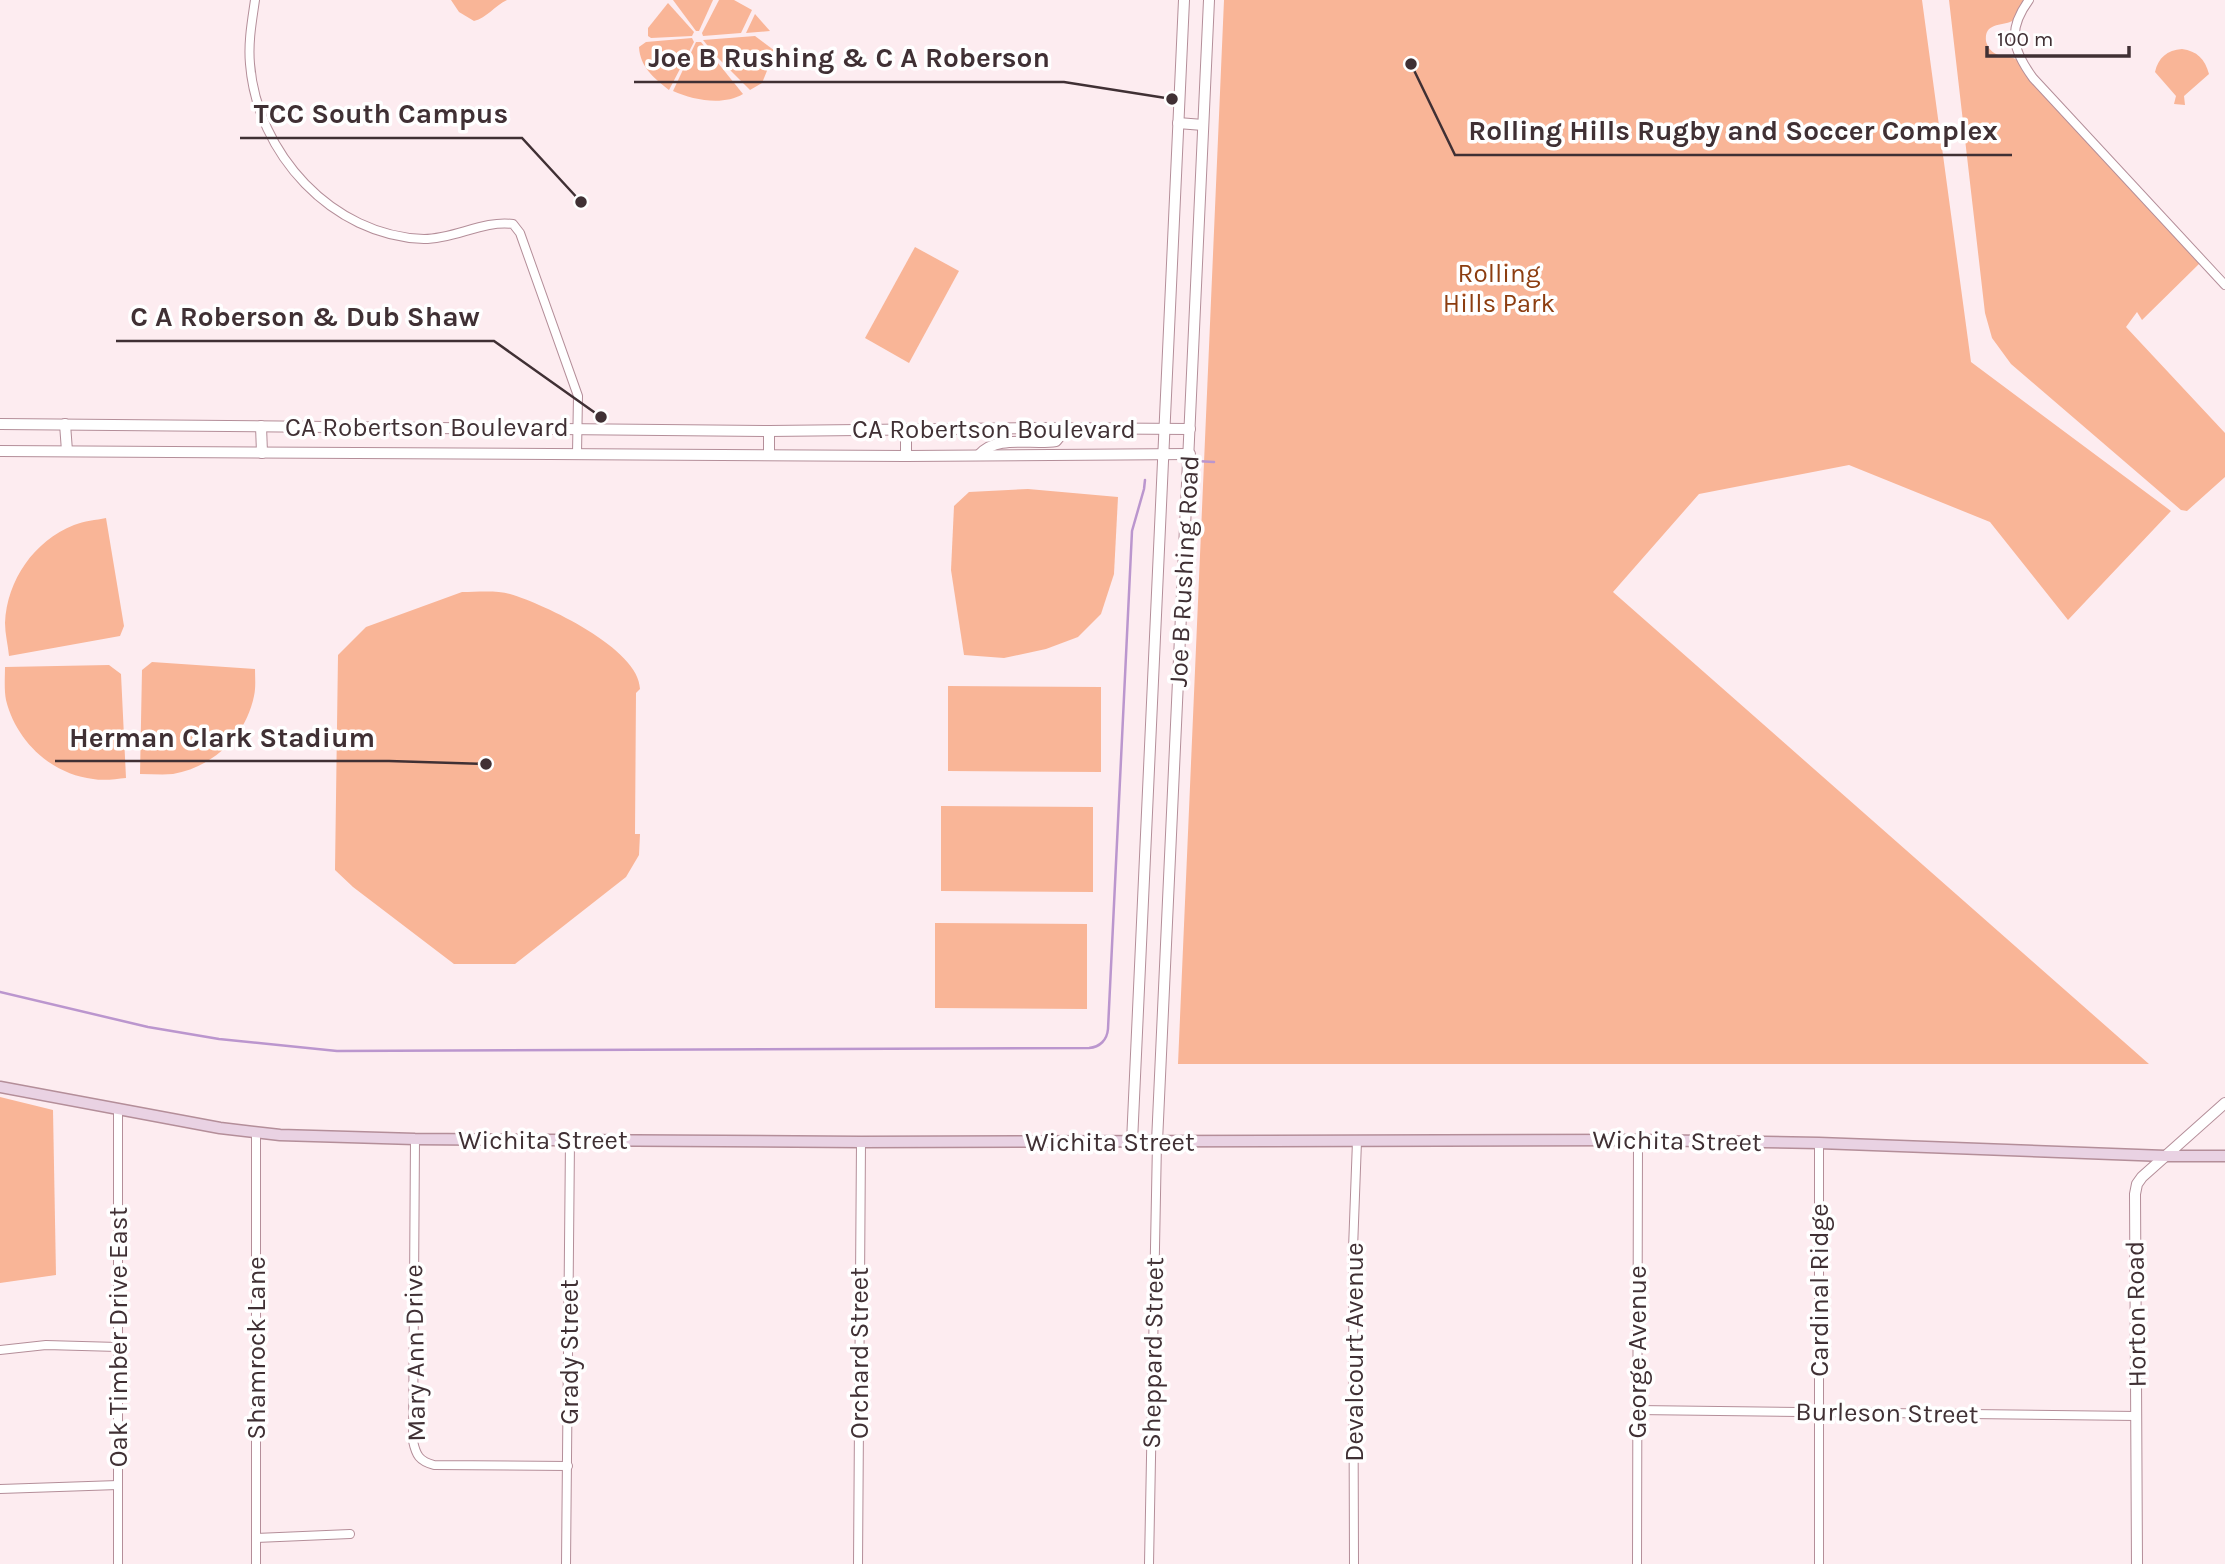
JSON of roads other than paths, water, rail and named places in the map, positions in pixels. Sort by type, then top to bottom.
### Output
[{"type":"main road","name":"Wichita Street","points":[[0,1087],[256,1133],[415,1139],[861,1142],[1638,1140],[2225,1156]]},
{"type":"street","points":[[255,0],[250,28],[250,64],[255,94],[271,137],[298,177],[332,208],[352,220],[389,234],[423,239],[445,237],[499,222],[513,224],[520,233],[578,396],[578,453]]},
{"type":"street","name":"Joe B Rushing Road","points":[[1132,1142],[1184,0]]},
{"type":"street","name":"Joe B Rushing Road","points":[[1157,1142],[1209,0]]},
{"type":"street","points":[[2029,0],[2017,20],[2014,35],[2015,47],[2032,78],[2225,285]]},
{"type":"street","points":[[1178,123],[1203,125]]},
{"type":"street","name":"CA Robertson Boulevard","points":[[0,424],[769,431],[1191,429]]},
{"type":"street","points":[[65,424],[67,451]]},
{"type":"street","points":[[261,426],[262,453]]},
{"type":"street","points":[[979,455],[986,447],[996,442],[1056,441],[1061,428]]},
{"type":"street","points":[[906,429],[906,456]]},
{"type":"street","points":[[769,431],[769,453]]},
{"type":"street","name":"CA Robertson Boulevard","points":[[0,451],[769,453],[906,456],[1189,453]]},
{"type":"street","name":"Horton Road","points":[[2137,1564],[2135,1194],[2142,1177],[2225,1103]]},
{"type":"street","name":"Oak Timber Drive East","points":[[118,1110],[118,1564]]},
{"type":"street","name":"Shamrock Lane","points":[[256,1133],[256,1564]]},
{"type":"street","name":"Mary Ann Drive","points":[[415,1139],[415,1454],[423,1462],[434,1465],[568,1466]]},
{"type":"street","name":"Grady Street","points":[[566,1564],[570,1140]]},
{"type":"street","name":"George Avenue","points":[[1637,1564],[1638,1140]]},
{"type":"street","name":"Devalcourt Avenue","points":[[1354,1564],[1353,1249],[1357,1141]]},
{"type":"street","name":"Orchard Street","points":[[858,1564],[861,1142]]},
{"type":"street","name":"Sheppard Street","points":[[1149,1564],[1157,1142]]},
{"type":"street","name":"Cardinal Ridge","points":[[1819,1143],[1819,1564]]},
{"type":"street","points":[[0,1350],[46,1346],[118,1347]]},
{"type":"street","name":"Burleson Street","points":[[1637,1410],[2137,1416]]},
{"type":"street","points":[[0,1489],[118,1485]]},
{"type":"street","points":[[256,1538],[350,1534]]},
{"type":"waterway","points":[[1196,461],[1214,462]]},
{"type":"waterway","points":[[0,992],[148,1027],[219,1039],[337,1051],[1096,1046],[1104,1040],[1108,1029],[1132,531],[1145,480]]},
{"type":"place","name":"Rolling Hills Rugby and Soccer Complex","points":[[1411,64]]},
{"type":"place","name":"Joe B Rushing & C A Roberson","points":[[1172,99]]},
{"type":"place","name":"TCC South Campus","points":[[581,202]]},
{"type":"place","name":"C A Roberson & Dub Shaw","points":[[601,417]]},
{"type":"place","name":"Herman Clark Stadium","points":[[486,764]]},
{"type":"park label","name":"Rolling Hills Park","points":[[1499,288]]}]
